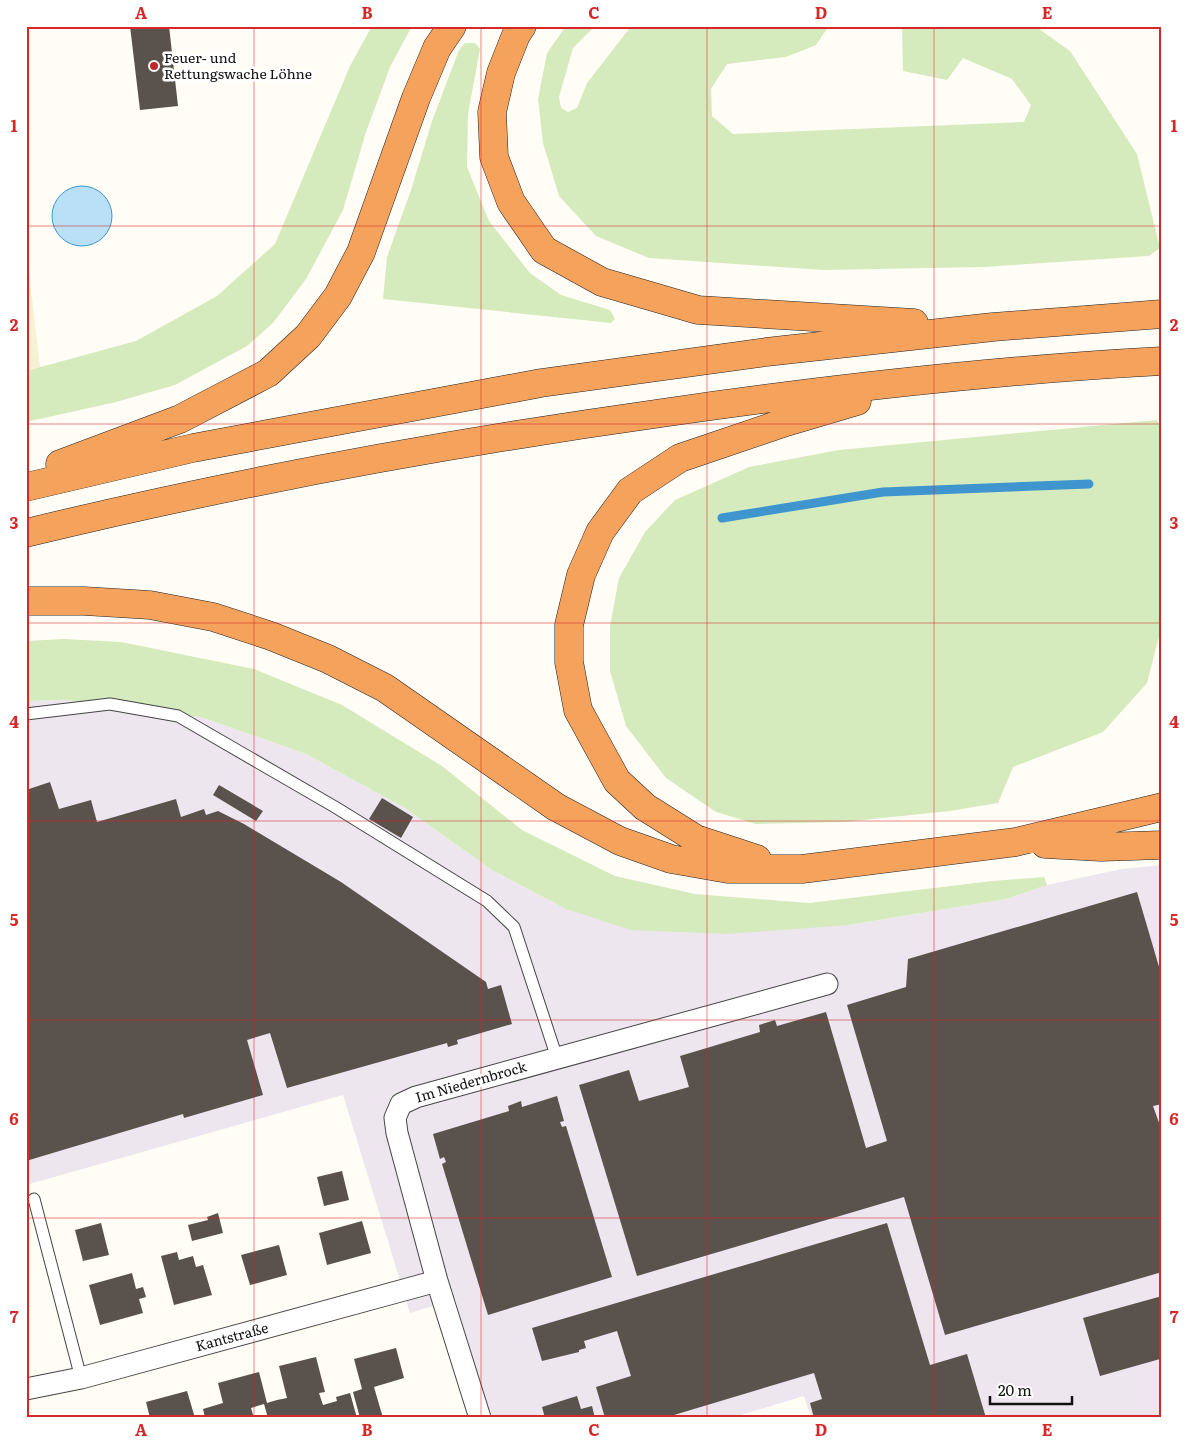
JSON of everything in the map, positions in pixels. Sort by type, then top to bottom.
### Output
[{"type":"highway","points":[[26,476],[180,419],[268,373],[308,336],[338,296],[361,252],[416,98],[437,48],[452,26]]},
{"type":"highway","points":[[522,26],[516,35],[501,73],[492,112],[494,157],[512,202],[544,250],[602,282],[698,310],[993,327]]},
{"type":"highway","points":[[26,486],[193,448],[541,383],[766,352],[993,327],[1162,314]]},
{"type":"highway","points":[[26,533],[123,510],[332,467],[513,435],[738,402],[927,379],[1162,360]]},
{"type":"highway","points":[[802,869],[749,858],[696,839],[645,807],[616,781],[578,710],[569,662],[569,625],[581,575],[600,532],[630,491],[680,458],[786,422],[927,379]]},
{"type":"highway","points":[[26,601],[84,601],[150,605],[214,617],[271,636],[328,659],[385,688],[556,807],[620,841],[671,859],[728,869],[802,869],[1016,842],[1162,808]]},
{"type":"highway","points":[[1016,842],[1101,847],[1162,845]]},
{"type":"street","name":"Im Niedernbrock","points":[[480,1418],[437,1281],[397,1133],[395,1118],[401,1104],[416,1097],[828,984]]},
{"type":"street","name":"Kantstraße","points":[[26,1389],[81,1378],[437,1281]]},
{"type":"lane","points":[[26,714],[110,704],[178,716],[335,807],[487,901],[514,927],[557,1058]]},
{"type":"lane","points":[[34,1199],[81,1378]]},
{"type":"shaded area","points":[[26,243],[40,368],[26,371]]},
{"type":"shaded area","points":[[65,700],[201,717],[306,754],[405,808],[492,870],[566,909],[849,925],[1006,899],[1047,885],[1122,869],[1162,865],[1162,1418],[811,1418],[804,1396],[731,1418],[491,1418],[455,1299],[410,1313],[343,1095],[26,1185],[26,701]]},
{"type":"green space","points":[[372,26],[412,26],[390,67],[366,132],[343,210],[306,279],[273,323],[247,346],[175,385],[116,402],[26,422],[26,371],[136,341],[217,296],[275,244],[350,66]]},
{"type":"green space","points":[[566,26],[595,26],[573,48],[559,97],[561,108],[568,112],[577,108],[587,83],[629,29],[635,26],[829,26],[816,45],[786,57],[727,64],[711,89],[712,116],[733,134],[1024,122],[1031,105],[1012,79],[963,58],[947,80],[903,71],[902,26],[1035,26],[1070,51],[1137,154],[1160,248],[1149,256],[984,267],[823,270],[649,258],[596,236],[559,196],[543,143],[538,99],[547,53]]},
{"type":"green space","points":[[465,43],[475,43],[480,49],[468,114],[467,167],[489,221],[530,273],[561,295],[610,310],[615,319],[611,323],[383,299],[387,257],[411,190],[432,121],[459,50]]},
{"type":"green space","points":[[1157,420],[1162,430],[1162,625],[1147,683],[1103,732],[1013,767],[998,803],[950,811],[844,822],[756,824],[716,812],[666,778],[626,726],[610,671],[610,626],[619,578],[645,532],[675,500],[749,467],[839,450]]},
{"type":"green space","points":[[64,639],[121,642],[254,669],[342,705],[442,766],[522,830],[615,876],[695,894],[809,903],[992,881],[1044,877],[1047,885],[1006,899],[849,925],[727,934],[631,930],[566,909],[492,870],[405,808],[306,754],[201,717],[65,700],[26,701],[26,641]]},
{"type":"water","points":[[76,186],[88,186],[99,191],[107,199],[112,210],[110,228],[99,241],[88,246],[76,246],[65,241],[57,233],[52,222],[52,210],[57,199],[65,191]]},
{"type":"building","name":"Feuer- und Rettungswache Löhne","points":[[130,26],[169,26],[178,106],[140,110]]},
{"type":"building","points":[[50,782],[59,809],[91,800],[97,822],[176,799],[181,817],[204,809],[206,815],[218,811],[244,824],[341,882],[486,982],[488,989],[501,985],[512,1024],[457,1040],[458,1044],[448,1047],[447,1043],[287,1088],[270,1033],[247,1040],[263,1095],[184,1118],[183,1114],[26,1161],[26,790]]},
{"type":"building","points":[[219,785],[263,811],[256,821],[213,795]]},
{"type":"building","points":[[382,798],[413,817],[401,838],[369,819]]},
{"type":"building","points":[[1137,892],[1162,977],[1162,1104],[1153,1106],[1162,1131],[1162,1272],[945,1335],[904,1197],[637,1276],[579,1085],[629,1070],[639,1101],[689,1087],[680,1056],[760,1032],[759,1025],[775,1020],[777,1026],[826,1012],[866,1148],[887,1141],[847,1005],[906,987],[908,959]]},
{"type":"building","points":[[557,1096],[564,1121],[560,1122],[562,1127],[566,1126],[612,1277],[488,1315],[442,1164],[446,1162],[444,1157],[440,1159],[433,1134],[509,1111],[508,1106],[521,1101],[522,1107]]},
{"type":"building","points":[[342,1171],[349,1200],[324,1206],[317,1177]]},
{"type":"building","points":[[218,1213],[223,1233],[192,1241],[188,1225],[208,1220],[207,1217]]},
{"type":"building","points":[[362,1221],[371,1253],[327,1265],[319,1233]]},
{"type":"building","points":[[101,1223],[109,1255],[83,1261],[75,1230]]},
{"type":"building","points":[[887,1223],[930,1365],[967,1354],[986,1418],[814,1418],[810,1403],[822,1399],[814,1373],[664,1418],[605,1418],[596,1387],[631,1376],[617,1331],[584,1341],[586,1348],[579,1350],[579,1352],[542,1361],[532,1328]]},
{"type":"building","points":[[279,1245],[287,1275],[250,1285],[241,1255]]},
{"type":"building","points":[[177,1252],[179,1260],[193,1256],[196,1267],[203,1265],[212,1295],[174,1305],[161,1256]]},
{"type":"building","points":[[132,1273],[136,1289],[143,1287],[146,1297],[139,1299],[143,1313],[100,1325],[89,1285]]},
{"type":"building","points":[[1162,1296],[1162,1364],[1160,1359],[1100,1376],[1083,1318]]},
{"type":"building","points":[[396,1348],[404,1378],[374,1387],[383,1418],[360,1418],[353,1392],[362,1389],[354,1359]]},
{"type":"building","points":[[316,1357],[325,1392],[319,1393],[323,1405],[337,1401],[336,1397],[350,1393],[357,1418],[268,1418],[264,1404],[251,1408],[254,1418],[205,1418],[203,1409],[223,1403],[218,1383],[259,1372],[267,1403],[287,1398],[279,1366]]},
{"type":"building","points":[[187,1391],[195,1418],[150,1418],[146,1402]]},
{"type":"building","points":[[577,1396],[581,1409],[592,1406],[595,1418],[545,1418],[542,1407]]},
{"type":"waterway","points":[[722,518],[883,492],[1089,484]]},
{"type":"place","name":"Feuer- und Rettungswache Löhne","points":[[154,66]]}]
